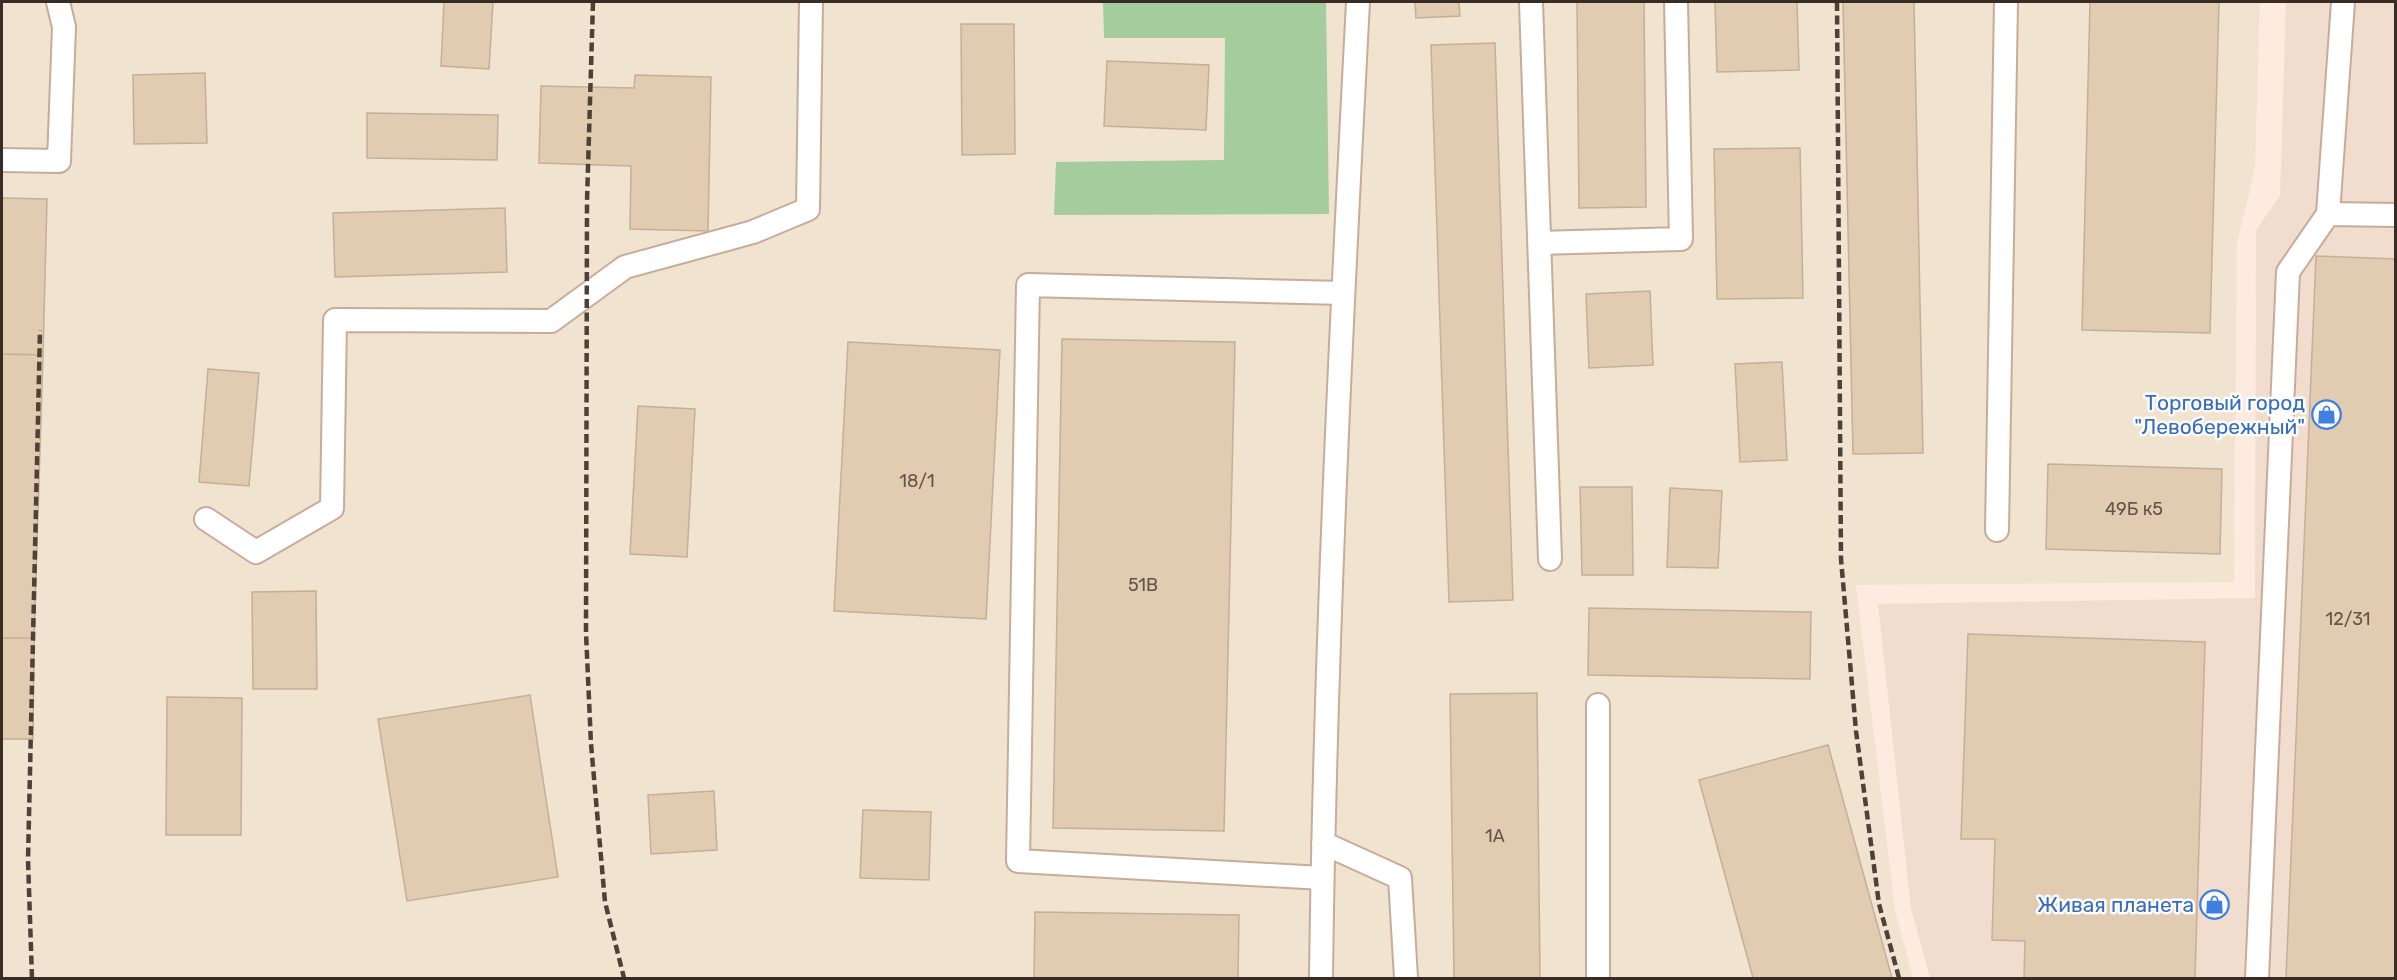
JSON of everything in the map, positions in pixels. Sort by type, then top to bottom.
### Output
[{"type":"lane","points":[[2,160],[59,161],[64,27],[58,2]]},
{"type":"lane","points":[[206,519],[256,552],[332,508],[335,320],[551,321],[625,267],[753,232],[808,209],[811,2]]},
{"type":"lane","points":[[1321,978],[1323,843],[1343,293],[1358,2]]},
{"type":"lane","points":[[1531,2],[1550,559]]},
{"type":"lane","points":[[1539,243],[1681,239],[1676,2]]},
{"type":"lane","points":[[1997,530],[2006,2]]},
{"type":"lane","points":[[2257,978],[2288,272],[2328,214],[2343,2]]},
{"type":"lane","points":[[2328,214],[2396,215]]},
{"type":"lane","points":[[1322,878],[1018,861],[1028,285],[1343,293]]},
{"type":"lane","points":[[1598,705],[1598,978]]},
{"type":"lane","points":[[1323,843],[1400,878],[1406,978]]},
{"type":"shaded area","points":[[2,2],[2260,2],[2255,169],[2237,243],[2234,582],[1856,585],[1895,910],[1913,978],[2,978]]},
{"type":"shaded area","name":"Торговый город \"Левобережный\"","points":[[2286,2],[2395,2],[2395,978],[1930,978],[1911,909],[1878,604],[2255,598],[2256,230],[2280,196]]},
{"type":"green space","points":[[1103,2],[1326,2],[1329,214],[1054,215],[1056,162],[1224,160],[1225,38],[1104,38]]},
{"type":"building","points":[[444,2],[493,2],[489,69],[441,66]]},
{"type":"building","points":[[1415,2],[1459,2],[1460,16],[1416,18]]},
{"type":"building","points":[[1577,2],[1644,2],[1646,207],[1579,208]]},
{"type":"building","points":[[1715,2],[1797,2],[1799,70],[1717,72]]},
{"type":"building","points":[[1843,2],[1914,2],[1923,453],[1853,454]]},
{"type":"building","points":[[2090,2],[2219,2],[2210,333],[2082,330]]},
{"type":"building","points":[[961,24],[1014,24],[1015,154],[962,155]]},
{"type":"building","points":[[1495,43],[1513,600],[1449,602],[1431,45]]},
{"type":"building","points":[[1107,61],[1209,65],[1206,130],[1104,126]]},
{"type":"building","points":[[205,73],[207,143],[134,144],[133,75]]},
{"type":"building","points":[[635,75],[711,77],[708,231],[630,229],[631,166],[539,163],[541,86],[634,88]]},
{"type":"building","points":[[367,113],[498,115],[497,160],[367,158]]},
{"type":"building","points":[[1800,148],[1803,298],[1717,299],[1714,149]]},
{"type":"building","points":[[2,198],[47,199],[43,355],[2,354]]},
{"type":"building","points":[[505,208],[507,272],[335,277],[333,213]]},
{"type":"building","points":[[2316,256],[2396,259],[2396,978],[2286,978]]},
{"type":"building","points":[[1650,291],[1653,365],[1589,368],[1586,294]]},
{"type":"building","points":[[1062,339],[1235,342],[1224,831],[1053,828]]},
{"type":"building","points":[[848,342],[1000,350],[986,619],[834,611]]},
{"type":"building","points":[[2,354],[43,355],[34,638],[2,638]]},
{"type":"building","points":[[1782,362],[1787,460],[1740,462],[1735,364]]},
{"type":"building","points":[[208,369],[259,373],[249,486],[199,482]]},
{"type":"building","points":[[638,406],[695,409],[687,557],[630,554]]},
{"type":"building","points":[[2048,464],[2222,469],[2220,554],[2046,549]]},
{"type":"building","points":[[1580,487],[1632,487],[1633,575],[1582,575]]},
{"type":"building","points":[[1670,488],[1722,491],[1718,568],[1667,567]]},
{"type":"building","points":[[316,591],[317,689],[253,689],[252,592]]},
{"type":"building","points":[[1589,608],[1811,612],[1810,679],[1588,675]]},
{"type":"building","points":[[1968,634],[2205,642],[2195,978],[2024,978],[2025,941],[1992,940],[1995,839],[1961,839]]},
{"type":"building","points":[[2,638],[34,638],[33,739],[2,739]]},
{"type":"building","points":[[1537,693],[1540,978],[1454,978],[1450,694]]},
{"type":"building","points":[[530,695],[558,877],[407,901],[378,719]]},
{"type":"building","points":[[167,697],[242,698],[241,835],[166,835]]},
{"type":"building","points":[[1828,745],[1892,978],[1753,978],[1699,780]]},
{"type":"building","points":[[714,791],[717,850],[651,854],[648,795]]},
{"type":"building","points":[[863,810],[931,812],[929,880],[860,878]]},
{"type":"building","points":[[1035,912],[1239,915],[1238,978],[1034,978]]},
{"type":"railway","points":[[593,2],[587,201],[586,633],[591,744],[605,902],[624,978]]},
{"type":"railway","points":[[1837,2],[1841,559],[1856,731],[1879,904],[1899,978]]},
{"type":"railway","points":[[32,978],[28,860],[40,330]]},
{"type":"place","name":"Торговый город \"Левобережный\"","points":[[2326,414]]},
{"type":"place","name":"Живая планета","points":[[2215,904]]}]
